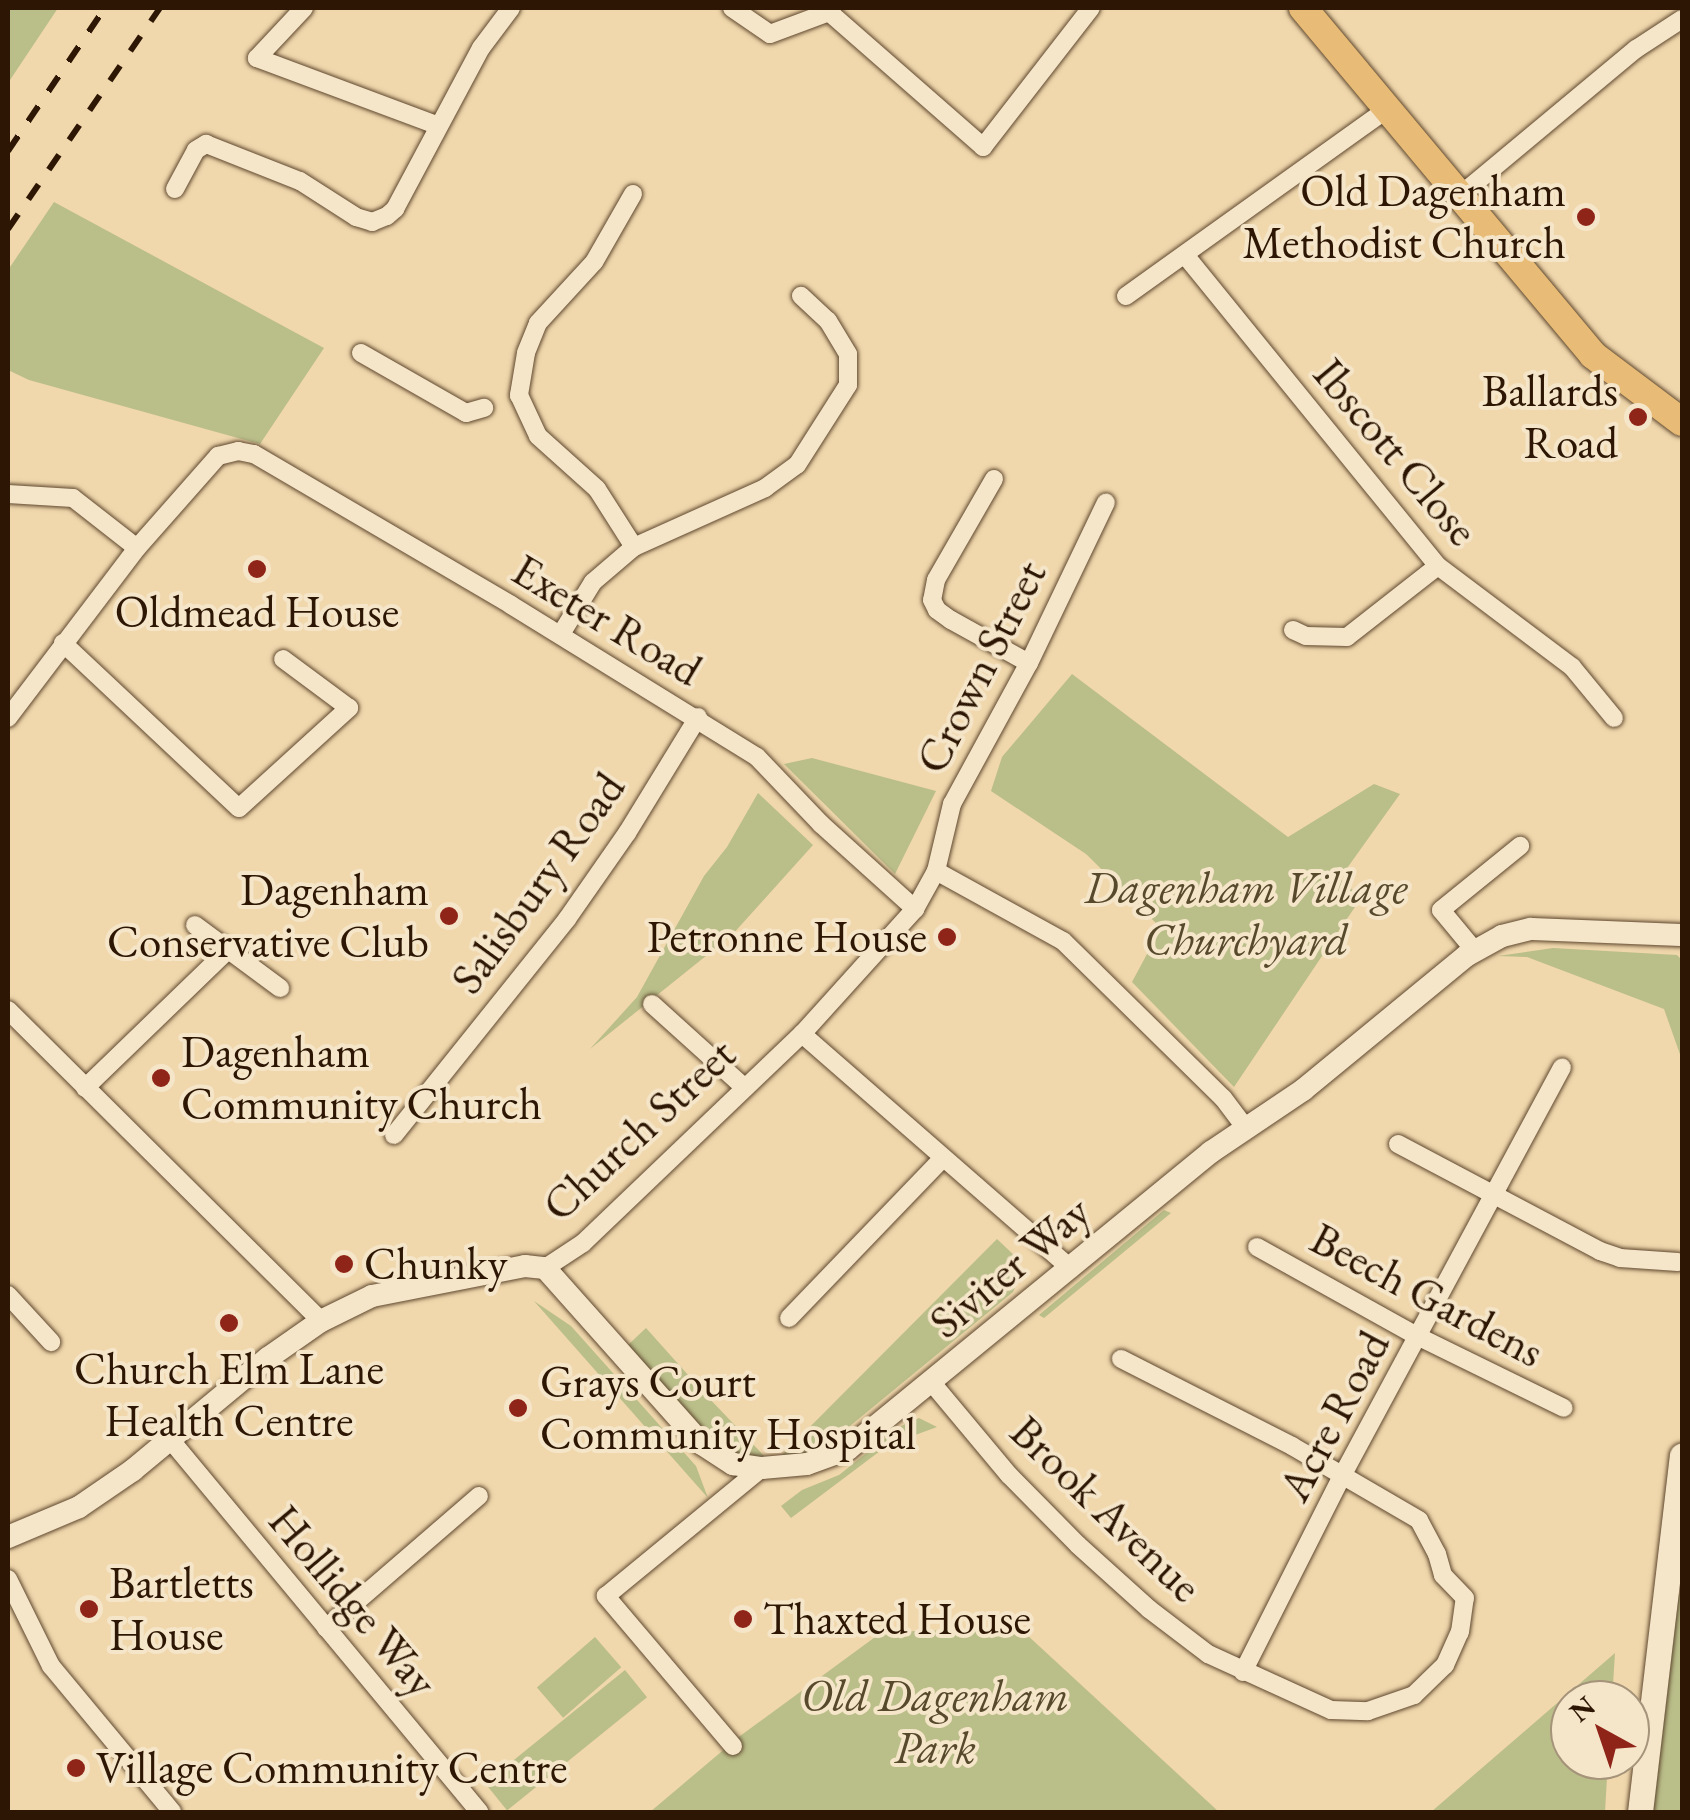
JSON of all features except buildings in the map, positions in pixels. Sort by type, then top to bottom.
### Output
[{"type":"main road","points":[[1303,8],[1457,198],[1592,355],[1682,422]]},
{"type":"main road","points":[[1640,1812],[1682,1455]]},
{"type":"street","points":[[304,8],[258,58],[439,126]]},
{"type":"street","points":[[175,189],[196,150],[206,144],[300,181],[372,222],[395,209],[480,48],[510,8]]},
{"type":"street","points":[[732,8],[770,34],[831,10],[984,146],[1092,8]]},
{"type":"street","points":[[1457,198],[1623,60],[1682,19]]},
{"type":"street","points":[[1126,296],[1386,110]]},
{"type":"street","points":[[633,194],[594,262],[538,323],[526,352],[519,395],[538,436],[597,489],[634,547]]},
{"type":"street","name":"Ibscott Close","points":[[1185,255],[1438,566],[1572,667],[1614,718]]},
{"type":"street","points":[[562,634],[594,582],[634,547],[765,488],[797,465],[848,386],[848,354],[828,321],[801,296]]},
{"type":"street","points":[[361,353],[466,413],[484,408]]},
{"type":"street","name":"Exeter Road","points":[[137,548],[218,456],[238,450],[254,454],[562,634],[757,757],[821,824],[915,909]]},
{"type":"street","points":[[994,480],[936,580],[932,600],[937,610],[951,620],[1029,663]]},
{"type":"street","points":[[8,494],[73,498],[137,548],[8,718]]},
{"type":"street","name":"Crown Street","points":[[936,871],[952,804],[1029,663],[1106,502]]},
{"type":"street","points":[[1294,630],[1306,636],[1347,637],[1438,566]]},
{"type":"street","points":[[63,643],[239,808],[349,708],[283,659]]},
{"type":"street","name":"Salisbury Road","points":[[394,1135],[566,919],[627,833],[698,717]]},
{"type":"street","points":[[1475,950],[1441,910],[1520,846]]},
{"type":"street","points":[[936,871],[1063,940],[1223,1098],[1245,1127]]},
{"type":"street","name":"Church Street","points":[[8,1537],[79,1507],[133,1470],[320,1321],[372,1296],[430,1282],[525,1266],[546,1268],[583,1242],[802,1034],[915,909],[936,871]]},
{"type":"street","points":[[194,925],[280,988]]},
{"type":"street","name":"Siviter Way","points":[[546,1268],[702,1444],[732,1464],[762,1468],[807,1464],[848,1449],[1245,1127],[1303,1090],[1475,950],[1502,936],[1531,929],[1682,935]]},
{"type":"street","points":[[85,1088],[228,949]]},
{"type":"street","points":[[652,1004],[744,1087]]},
{"type":"street","points":[[8,1010],[320,1321]]},
{"type":"street","points":[[802,1034],[1071,1268]]},
{"type":"street","name":"Acre Road","points":[[1243,1672],[1342,1476],[1562,1067]]},
{"type":"street","points":[[1398,1144],[1600,1251],[1620,1258],[1678,1262]]},
{"type":"street","points":[[790,1318],[942,1159]]},
{"type":"street","name":"Beech Gardens","points":[[1256,1247],[1419,1337],[1564,1408]]},
{"type":"street","points":[[8,1294],[52,1342]]},
{"type":"street","name":"Brook Avenue","points":[[932,1384],[1010,1475],[1114,1580],[1208,1654],[1331,1710],[1368,1711],[1414,1695],[1445,1665],[1460,1632],[1464,1598],[1443,1575],[1437,1554],[1418,1520],[1292,1446],[1120,1360]]},
{"type":"street","name":"Hollidge Way","points":[[169,1438],[480,1812]]},
{"type":"street","points":[[733,1746],[606,1596],[762,1468]]},
{"type":"street","points":[[326,1628],[479,1496]]},
{"type":"street","points":[[8,1579],[14,1600],[51,1666],[172,1812]]},
{"type":"green space","points":[[8,8],[58,8],[8,83]]},
{"type":"green space","points":[[54,202],[324,348],[260,444],[29,380],[8,370],[8,270]]},
{"type":"green space","name":"Dagenham Village Churchyard","points":[[1072,674],[1288,837],[1374,784],[1400,794],[1340,878],[1361,898],[1234,1087],[1132,982],[1161,928],[1086,854],[991,791],[1002,757]]},
{"type":"green space","points":[[812,758],[936,791],[895,874],[784,764]]},
{"type":"green space","points":[[758,793],[813,845],[732,935],[590,1049],[637,997],[704,876],[727,847]]},
{"type":"green space","points":[[1553,948],[1677,955],[1682,960],[1682,1060],[1664,1009],[1527,957],[1498,956]]},
{"type":"green space","points":[[1164,1210],[1171,1213],[1044,1318],[1039,1315]]},
{"type":"green space","points":[[997,1239],[1018,1259],[1021,1275],[1013,1292],[839,1435],[804,1454],[778,1459]]},
{"type":"green space","points":[[534,1301],[571,1326],[696,1466],[708,1498]]},
{"type":"green space","points":[[646,1328],[770,1462],[723,1451],[628,1345]]},
{"type":"green space","points":[[919,1418],[937,1427],[888,1445],[791,1518],[781,1506],[802,1490],[839,1475],[899,1427]]},
{"type":"green space","points":[[1682,1591],[1682,1812],[1651,1812],[1668,1606]]},
{"type":"green space","name":"Old Dagenham Park","points":[[882,1632],[1026,1634],[1219,1812],[650,1812],[740,1736]]},
{"type":"green space","points":[[595,1637],[621,1667],[563,1718],[537,1688]]},
{"type":"green space","points":[[1615,1653],[1613,1680],[1584,1680]]},
{"type":"green space","points":[[625,1670],[647,1697],[507,1810],[485,1783]]},
{"type":"green space","points":[[1550,1709],[1550,1780],[1607,1780],[1605,1812],[1431,1812]]},
{"type":"railway","points":[[8,151],[105,8]]},
{"type":"railway","points":[[8,229],[160,8]]},
{"type":"place","name":"Old Dagenham Methodist Church","points":[[1586,217]]},
{"type":"place","name":"Ballards Road","points":[[1638,417]]},
{"type":"place","name":"Oldmead House","points":[[257,569]]},
{"type":"place","name":"Dagenham Conservative Club","points":[[449,916]]},
{"type":"place","name":"Petronne House","points":[[947,937]]},
{"type":"place","name":"Dagenham Community Church","points":[[161,1078]]},
{"type":"place","name":"Chunky","points":[[344,1264]]},
{"type":"place","name":"Church Elm Lane Health Centre","points":[[229,1323]]},
{"type":"place","name":"Grays Court Community Hospital","points":[[518,1408]]},
{"type":"place","name":"Bartletts House","points":[[89,1609]]},
{"type":"place","name":"Thaxted House","points":[[743,1619]]},
{"type":"place","name":"Village Community Centre","points":[[76,1768]]}]
